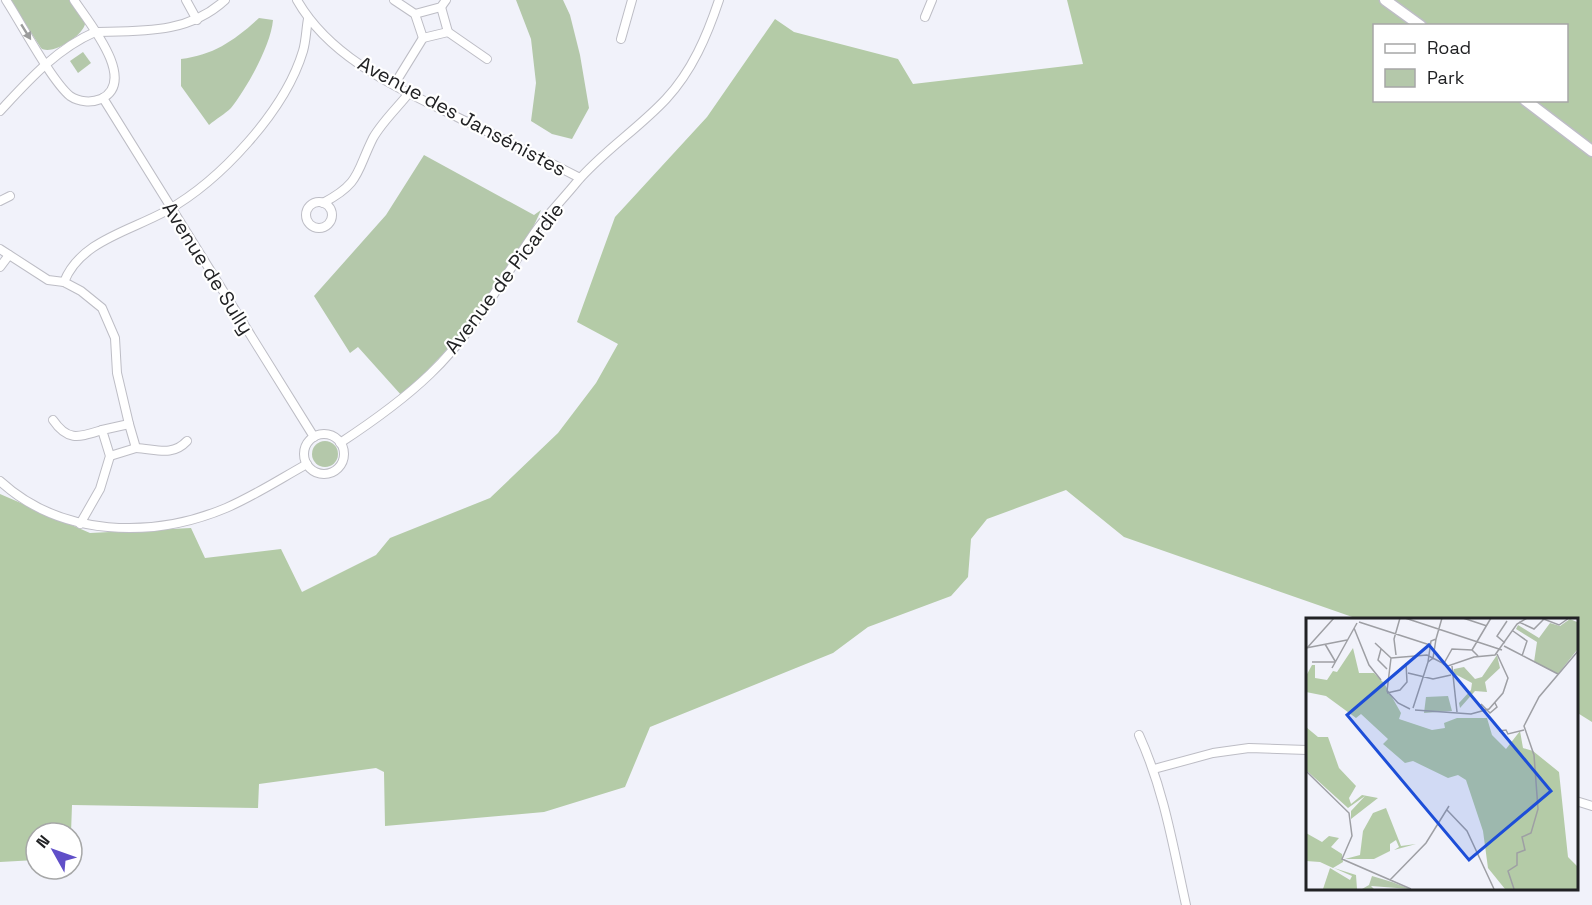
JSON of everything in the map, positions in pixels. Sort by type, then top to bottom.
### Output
[{"type":"street","points":[[6,0],[64,90],[72,98],[92,102],[103,98],[115,76],[114,61],[75,0]]},
{"type":"street","points":[[186,0],[197,20]]},
{"type":"street","points":[[0,111],[46,64],[95,32],[154,31],[173,28],[197,20],[225,0]]},
{"type":"street","name":"Avenue des Jansénistes","points":[[297,0],[308,19],[348,57],[394,85],[580,178]]},
{"type":"street","points":[[394,0],[416,14],[423,39]]},
{"type":"street","points":[[621,39],[632,0]]},
{"type":"street","name":"Avenue de Picardie","points":[[340,443],[386,412],[431,374],[462,339],[488,305],[537,230],[580,178],[666,99],[690,68],[709,30],[719,0]]},
{"type":"street","points":[[925,17],[932,0]]},
{"type":"street","points":[[1385,0],[1418,24]]},
{"type":"street","points":[[416,14],[443,3],[448,32],[487,59]]},
{"type":"street","points":[[64,282],[69,269],[88,250],[171,208],[212,177],[258,131],[299,63],[304,49],[308,19]]},
{"type":"street","points":[[394,85],[423,39],[448,32]]},
{"type":"street","points":[[323,203],[342,193],[359,175],[374,136],[410,93]]},
{"type":"street","name":"Avenue de Sully","points":[[103,98],[314,437]]},
{"type":"street","points":[[1528,102],[1592,152]]},
{"type":"street","points":[[0,201],[10,195]]},
{"type":"street","points":[[0,249],[48,279],[64,282],[81,291],[102,308],[115,338],[117,373],[136,448]]},
{"type":"street","points":[[0,267],[9,255]]},
{"type":"street","points":[[53,420],[61,431],[78,438],[129,424]]},
{"type":"street","points":[[80,524],[100,489],[111,456],[102,430]]},
{"type":"street","points":[[331,436],[340,443],[343,460],[336,470],[320,473],[307,464],[304,452],[314,437],[331,436]]},
{"type":"street","points":[[111,456],[136,448],[167,452],[178,450],[187,441]]},
{"type":"street","points":[[0,481],[35,507],[80,524],[135,528],[202,516],[240,501],[307,464]]},
{"type":"street","points":[[1138,735],[1154,769],[1165,803],[1186,905]]},
{"type":"street","points":[[1154,769],[1213,753],[1249,748],[1306,750]]},
{"type":"street","points":[[1577,802],[1592,806]]},
{"type":"green space","points":[[10,0],[71,0],[84,18],[84,26],[81,32],[68,42],[60,47],[46,50],[41,48]]},
{"type":"green space","points":[[516,0],[563,0],[570,15],[589,108],[572,139],[552,134],[531,121],[536,83],[531,39]]},
{"type":"green space","points":[[1067,0],[1592,0],[1592,722],[1577,713],[1577,618],[1355,618],[1124,537],[1066,490],[987,519],[971,539],[968,577],[951,596],[868,627],[833,653],[650,727],[625,787],[544,812],[385,826],[384,772],[376,768],[259,784],[258,808],[72,805],[71,821],[24,821],[24,861],[0,862],[0,494],[90,533],[191,528],[205,558],[281,549],[302,592],[376,555],[390,538],[490,498],[558,433],[596,383],[618,344],[577,322],[615,217],[707,117],[775,19],[794,32],[898,59],[913,84],[1083,64]]},
{"type":"green space","points":[[259,18],[273,20],[263,54],[251,78],[231,108],[209,125],[181,86],[181,59],[214,50]]},
{"type":"green space","points":[[83,52],[91,63],[78,73],[70,61]]},
{"type":"green space","points":[[424,155],[534,215],[541,210],[514,262],[481,310],[402,396],[358,347],[350,353],[314,296],[386,215]]},
{"type":"green space","points":[[325,441],[335,444],[338,454],[335,464],[325,467],[315,464],[312,454],[315,444]]}]
